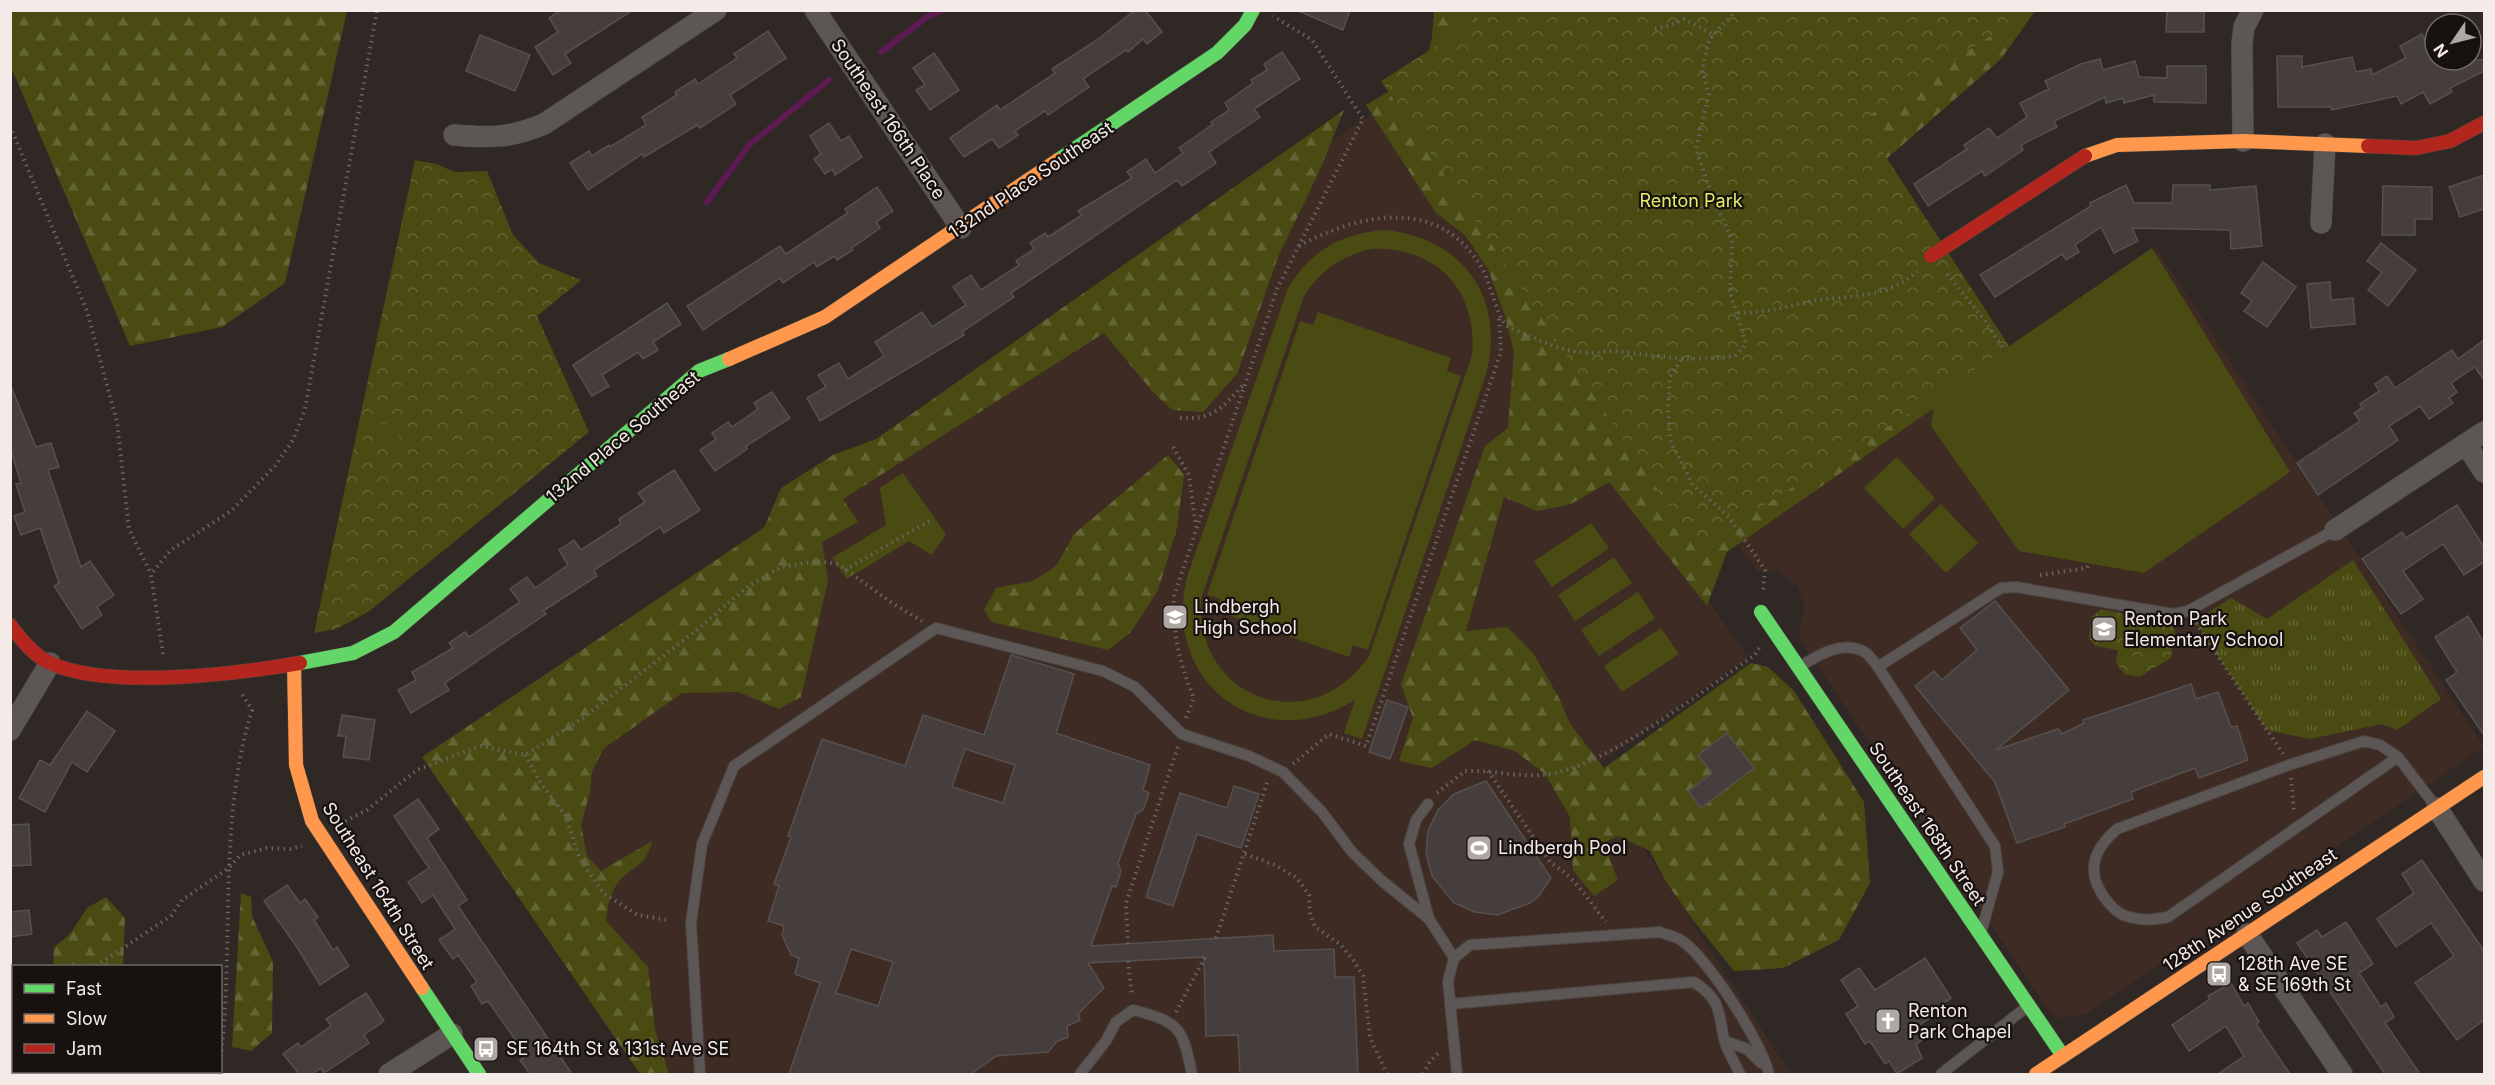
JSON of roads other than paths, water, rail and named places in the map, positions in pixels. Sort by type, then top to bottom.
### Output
[{"type":"street","points":[[454,135],[488,138],[518,135],[544,124],[716,10]]},
{"type":"street","name":"Southeast 166th Place","points":[[815,10],[961,228]]},
{"type":"street","name":"132nd Place Southeast","points":[[10,625],[24,642],[50,663],[80,674],[106,677],[166,676],[226,671],[294,664],[355,653],[394,632],[699,371],[770,343],[825,317],[961,228],[1217,53],[1245,25],[1253,10]]},
{"type":"street","points":[[2243,141],[2242,45],[2244,27],[2253,10]]},
{"type":"street","points":[[1931,256],[2085,156],[2117,145],[2243,141],[2416,148],[2450,141],[2484,123]]},
{"type":"street","points":[[2321,223],[2325,144]]},
{"type":"street","points":[[2336,530],[2484,432]]},
{"type":"street","points":[[2466,444],[2484,472]]},
{"type":"street","name":"Southeast 168th Street","points":[[1761,612],[2063,1056]]},
{"type":"street","points":[[10,730],[50,663]]},
{"type":"street","name":"Southeast 164th Street","points":[[294,664],[296,765],[304,799],[321,835],[479,1074]]},
{"type":"street","name":"128th Avenue Southeast","points":[[2045,1072],[2063,1056],[2484,777]]},
{"type":"street","points":[[2437,808],[2484,880]]},
{"type":"street","points":[[2247,934],[2342,1074]]},
{"type":"street","points":[[389,1074],[452,1034]]},
{"type":"lane","points":[[1878,667],[2001,588],[2016,587],[2173,614],[2188,611],[2336,530]]},
{"type":"lane","points":[[700,1074],[691,923],[702,844],[734,766],[936,628],[1102,671],[1135,687],[1182,734],[1249,756],[1278,770],[1322,813],[1352,852],[1381,880],[1429,919]]},
{"type":"lane","points":[[1799,667],[1835,649],[1851,648],[1866,653],[1878,667],[1995,846],[1998,872],[1980,935]]},
{"type":"lane","points":[[2398,757],[2168,917],[2147,921],[2124,916],[2108,904],[2092,875],[2093,861],[2104,840],[2117,829],[2289,765],[2364,741],[2380,745],[2398,757],[2437,808]]},
{"type":"lane","points":[[1428,804],[1416,820],[1409,844],[1429,919],[1454,958]]},
{"type":"lane","points":[[1457,1074],[1452,1043],[1448,981],[1454,958],[1470,945],[1660,932],[1682,940],[1717,977],[1768,1072]]},
{"type":"lane","points":[[1450,1004],[1694,982],[1708,991],[1720,1008],[1725,1041],[1740,1074]]},
{"type":"lane","points":[[1941,1074],[2029,1006]]},
{"type":"lane","points":[[1080,1074],[1106,1041],[1116,1022],[1133,1010],[1163,1017],[1183,1035],[1192,1074]]},
{"type":"lane","points":[[1725,1041],[1747,1049],[1768,1072]]},
{"type":"waterway","points":[[881,52],[927,17],[942,10]]},
{"type":"waterway","points":[[707,202],[749,145],[829,80]]},
{"type":"place","name":"Lindbergh High School","points":[[1175,617]]},
{"type":"place","name":"Renton Park Elementary School","points":[[2104,629]]},
{"type":"place","name":"Lindbergh Pool","points":[[1479,848]]},
{"type":"place","name":"128th Ave SE & SE 169th St","points":[[2219,974]]},
{"type":"place","name":"Renton Park Chapel","points":[[1888,1021]]},
{"type":"place","name":"SE 164th St & 131st Ave SE","points":[[486,1049]]},
{"type":"park label","name":"Renton Park","points":[[1691,201]]}]
